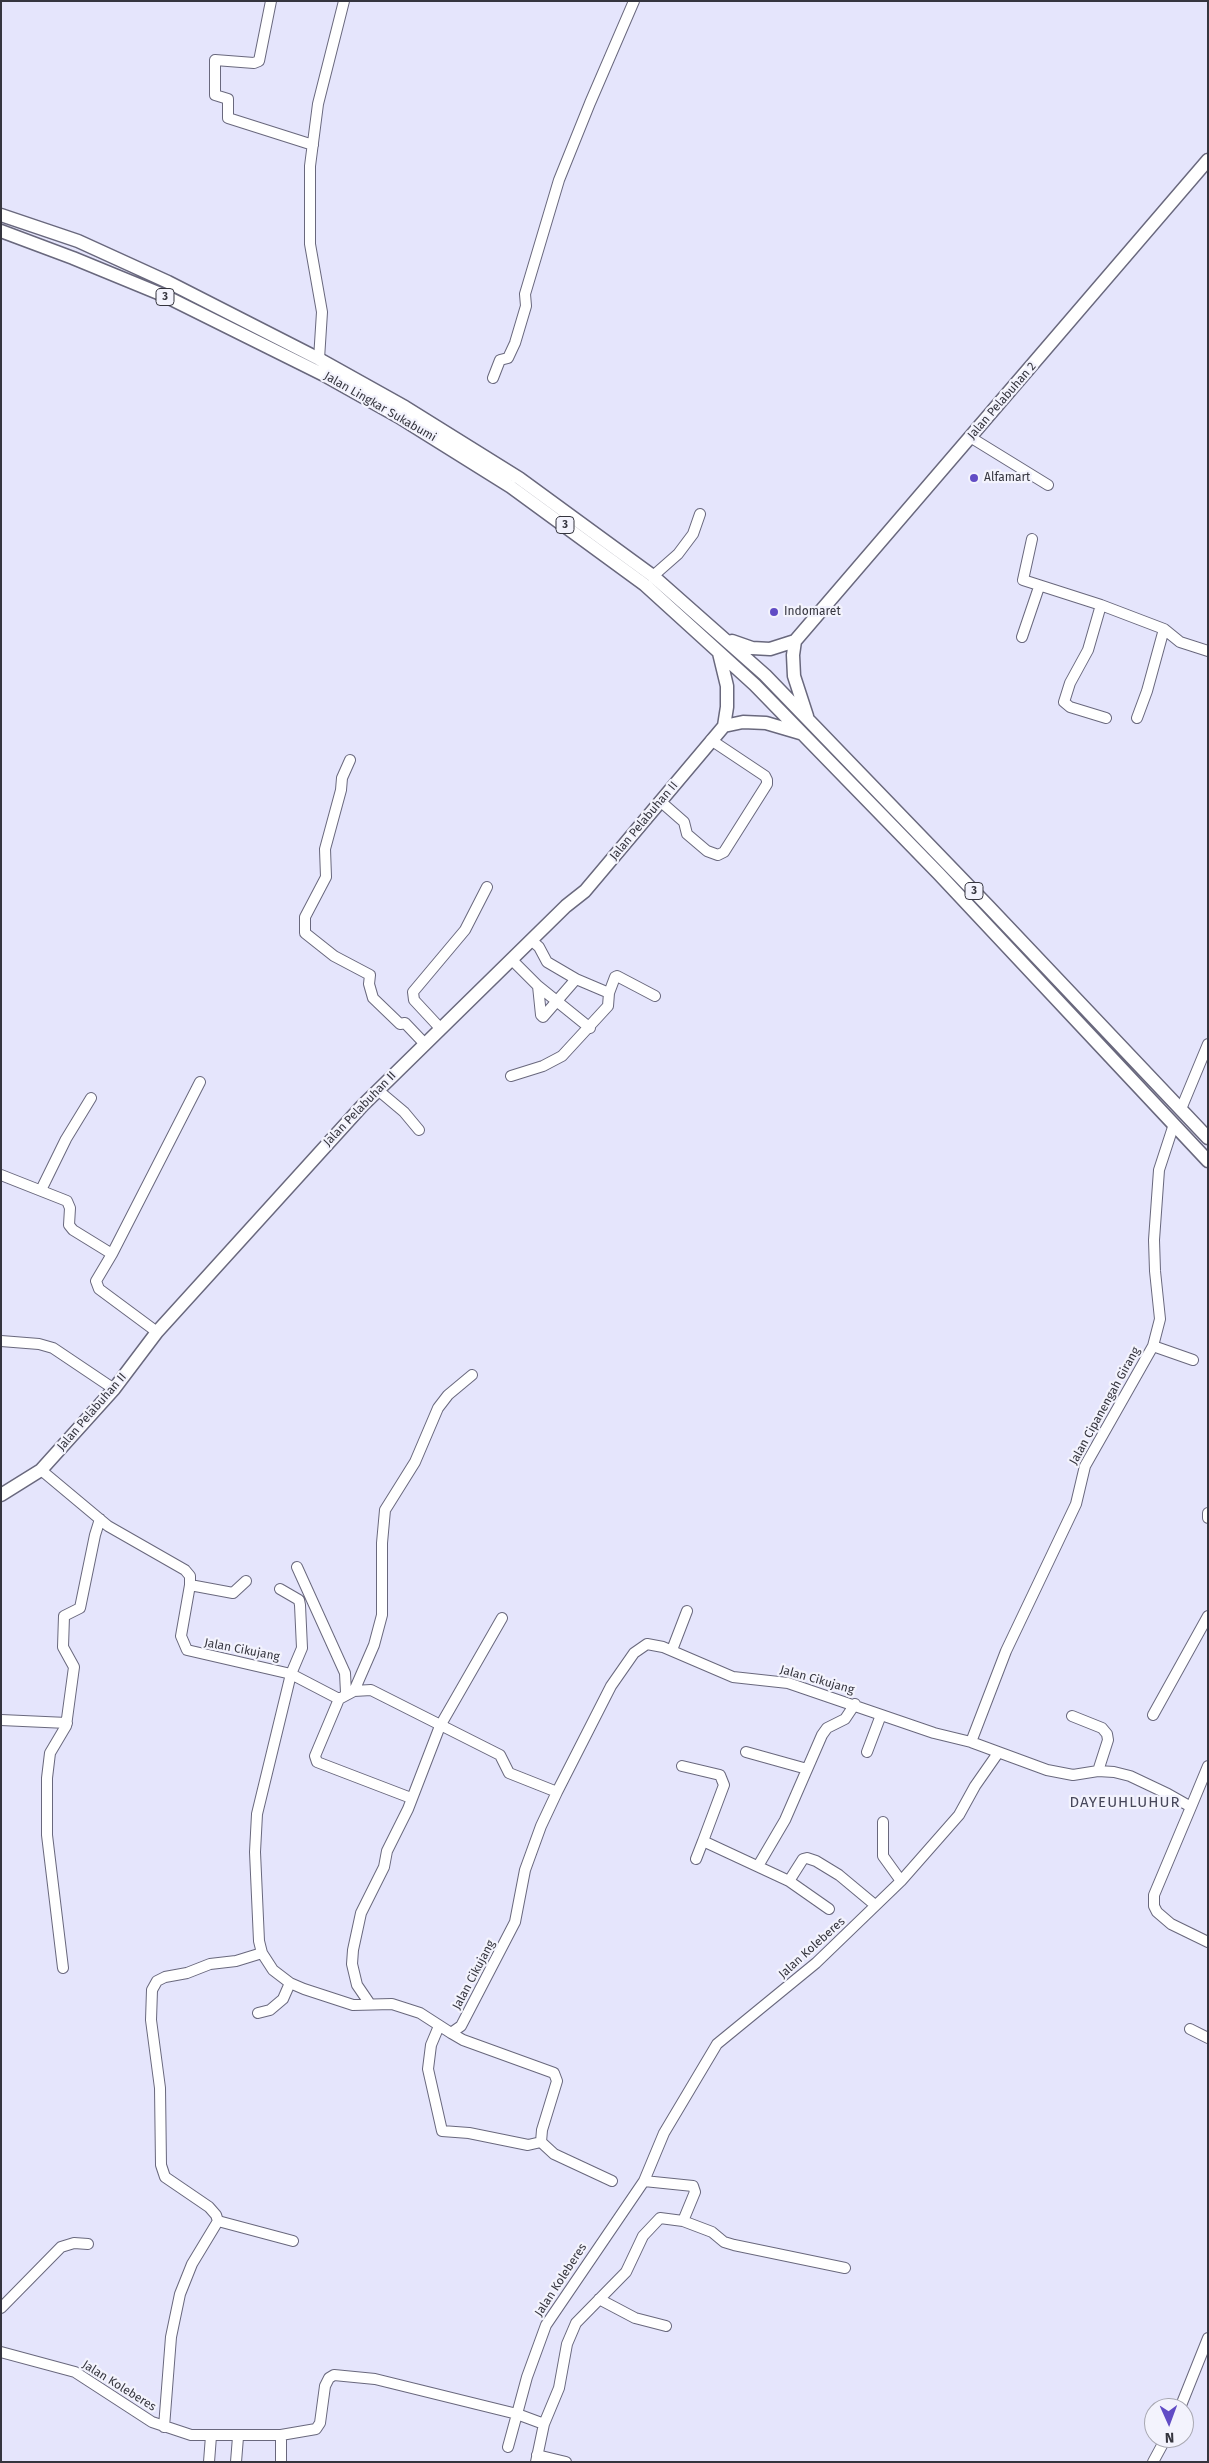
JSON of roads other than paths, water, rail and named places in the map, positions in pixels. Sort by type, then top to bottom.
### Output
[{"type":"main road","name":"Jalan Pelabuhan 2","points":[[795,641],[1208,160]]},
{"type":"main road","name":"Jalan Lingkar Sukabumi","points":[[1,215],[78,241],[168,282],[324,366],[402,412],[463,456],[544,510],[645,585],[719,650]]},
{"type":"main road","name":"Jalan Lingkar Sukabumi","points":[[1,231],[73,258],[162,295],[324,366]]},
{"type":"main road","name":"Jalan Lingkar Sukabumi","points":[[414,420],[520,478],[653,576],[723,636]]},
{"type":"main road","points":[[723,636],[752,648],[770,649],[783,647],[795,641]]},
{"type":"main road","name":"3","points":[[723,636],[980,918],[1208,1161]]},
{"type":"main road","points":[[719,650],[726,686],[727,707],[724,726],[743,722],[806,729],[794,676],[793,655],[795,641]]},
{"type":"main road","name":"3","points":[[719,650],[806,729],[989,907],[1208,1138]]},
{"type":"main road","name":"Jalan Pelabuhan II","points":[[1,1495],[41,1470],[114,1389],[157,1332],[321,1151],[424,1043],[566,906],[586,892],[724,726]]},
{"type":"main road","points":[[980,918],[989,907]]},
{"type":"street","points":[[271,1],[258,61],[254,63],[215,60],[215,95],[228,99],[228,118],[313,145]]},
{"type":"street","points":[[324,366],[322,312],[309,228],[313,145],[318,104],[344,1]]},
{"type":"street","points":[[493,378],[499,361],[508,358],[515,343],[526,306],[525,294],[559,180],[634,1]]},
{"type":"street","points":[[970,437],[1048,485]]},
{"type":"street","points":[[653,576],[678,554],[693,534],[700,514]]},
{"type":"street","points":[[1032,539],[1023,580],[1039,587],[1101,605],[1164,629],[1180,642],[1208,651]]},
{"type":"street","points":[[1022,637],[1039,587]]},
{"type":"street","points":[[1101,605],[1088,650],[1070,683],[1064,702],[1070,708],[1106,718]]},
{"type":"street","points":[[1137,718],[1148,691],[1164,629]]},
{"type":"street","points":[[660,801],[684,822],[687,834],[707,851],[718,855],[724,852],[767,784],[767,780],[765,776],[711,740]]},
{"type":"street","points":[[350,760],[342,778],[341,790],[325,849],[326,877],[305,917],[305,933],[334,956],[370,975],[369,984],[373,998],[400,1024],[405,1024],[424,1043]]},
{"type":"street","points":[[440,1028],[414,1000],[413,992],[417,984],[465,930],[487,887]]},
{"type":"street","points":[[531,940],[539,948],[547,962],[576,979],[609,993]]},
{"type":"street","points":[[512,960],[538,986],[590,1028]]},
{"type":"street","points":[[511,1076],[553,1061],[590,1028],[608,1006],[612,981],[617,976],[655,996]]},
{"type":"street","points":[[538,986],[542,1017],[576,979]]},
{"type":"street","points":[[1181,1109],[1208,1044]]},
{"type":"street","points":[[157,1332],[99,1289],[96,1281],[112,1254],[200,1082]]},
{"type":"street","points":[[379,1091],[404,1112],[419,1130]]},
{"type":"street","points":[[41,1190],[66,1139],[91,1098]]},
{"type":"street","name":"Jalan Cipanengah Girang","points":[[971,1742],[1006,1651],[1076,1504],[1085,1466],[1153,1346],[1160,1319],[1154,1271],[1159,1170],[1174,1124]]},
{"type":"street","points":[[1,1175],[67,1201],[70,1208],[69,1225],[72,1230],[112,1254]]},
{"type":"street","points":[[1,1341],[39,1344],[53,1348],[114,1389]]},
{"type":"street","points":[[1153,1346],[1193,1360]]},
{"type":"street","points":[[411,1798],[317,1762],[315,1756],[374,1644],[382,1615],[382,1543],[385,1510],[414,1462],[438,1408],[448,1395],[472,1375]]},
{"type":"street","points":[[41,1470],[100,1519],[148,1549],[181,1566],[190,1576],[190,1585],[233,1593],[246,1581]]},
{"type":"street","points":[[1208,1512],[1208,1518]]},
{"type":"street","points":[[63,1968],[47,1835],[47,1778],[50,1753],[67,1723],[74,1667],[63,1644],[64,1616],[80,1608],[100,1519]]},
{"type":"street","points":[[297,1567],[346,1673],[347,1694]]},
{"type":"street","name":"Jalan Cikujang","points":[[190,1585],[181,1636],[186,1650],[291,1674],[256,1820],[255,1852],[261,1948]]},
{"type":"street","points":[[280,1589],[299,1600],[300,1605],[302,1648],[291,1674],[347,1694],[371,1690],[500,1756],[510,1773],[557,1792]]},
{"type":"street","points":[[672,1650],[687,1611]]},
{"type":"street","points":[[1153,1715],[1208,1616]]},
{"type":"street","points":[[370,2004],[357,1985],[352,1956],[361,1913],[384,1867],[387,1851],[440,1726],[502,1618]]},
{"type":"street","name":"Jalan Cikujang","points":[[452,2034],[464,2020],[515,1922],[526,1870],[541,1826],[557,1792],[612,1686],[634,1653],[647,1644],[672,1650],[733,1677],[788,1682],[934,1733],[971,1742],[998,1754],[1065,1774],[1073,1775],[1098,1771],[1130,1776],[1191,1807]]},
{"type":"street","points":[[758,1866],[785,1820],[827,1728],[845,1719],[855,1704]]},
{"type":"street","points":[[866,1752],[881,1715]]},
{"type":"street","points":[[1072,1716],[1102,1728],[1107,1734],[1108,1740],[1098,1771]]},
{"type":"street","points":[[1,1720],[67,1723]]},
{"type":"street","points":[[746,1752],[807,1769]]},
{"type":"street","name":"Jalan Koleberes","points":[[1,2352],[83,2376],[138,2414],[164,2427],[191,2435],[238,2437],[281,2435],[318,2427],[325,2386],[329,2378],[334,2375],[375,2379],[517,2414],[527,2377],[546,2325],[644,2181],[664,2133],[717,2044],[816,1963],[901,1881],[955,1821],[975,1786],[998,1754]]},
{"type":"street","points":[[682,1766],[720,1775],[724,1784],[696,1859]]},
{"type":"street","points":[[1208,1766],[1154,1894],[1156,1912],[1171,1924],[1208,1942]]},
{"type":"street","points":[[883,1822],[884,1856],[901,1881]]},
{"type":"street","points":[[702,1841],[789,1881],[829,1909]]},
{"type":"street","points":[[789,1881],[803,1860],[807,1858],[816,1861],[839,1875],[875,1906]]},
{"type":"street","points":[[164,2427],[171,2337],[180,2294],[192,2264],[218,2221],[216,2215],[209,2207],[165,2177],[161,2165],[160,2088],[151,2020],[152,1990],[156,1981],[165,1977],[187,1973],[210,1964],[236,1961],[261,1948],[274,1970],[290,1983],[341,2002],[353,2004],[385,2003],[420,2013],[463,2040],[507,2055],[557,2076],[541,2142]]},
{"type":"street","points":[[258,2013],[270,2010],[284,1999],[290,1983]]},
{"type":"street","points":[[439,2026],[431,2045],[428,2069],[442,2131],[528,2145],[541,2142]]},
{"type":"street","points":[[1190,2029],[1208,2038]]},
{"type":"street","points":[[541,2142],[554,2154],[612,2182]]},
{"type":"street","points":[[644,2181],[693,2186],[695,2192],[683,2221]]},
{"type":"street","points":[[566,2462],[537,2458],[544,2424],[559,2388],[569,2338],[576,2324],[626,2272],[643,2236],[658,2219],[683,2221],[712,2232],[724,2242],[734,2245],[845,2268]]},
{"type":"street","points":[[218,2221],[293,2241]]},
{"type":"street","points":[[1,2308],[61,2247],[74,2243],[88,2244]]},
{"type":"street","points":[[600,2299],[635,2318],[666,2326]]},
{"type":"street","points":[[1184,2398],[1208,2338]]},
{"type":"street","points":[[508,2446],[517,2414],[544,2424]]},
{"type":"street","points":[[281,2435],[281,2462]]},
{"type":"street","points":[[209,2462],[211,2436]]},
{"type":"street","points":[[236,2462],[238,2437]]},
{"type":"street","points":[[1153,2462],[1161,2448]]},
{"type":"place","name":"Alfamart","points":[[974,478]]},
{"type":"place","name":"Indomaret","points":[[774,612]]},
{"type":"district","name":"DAYEUHLUHUR","points":[[1125,1803]]}]
